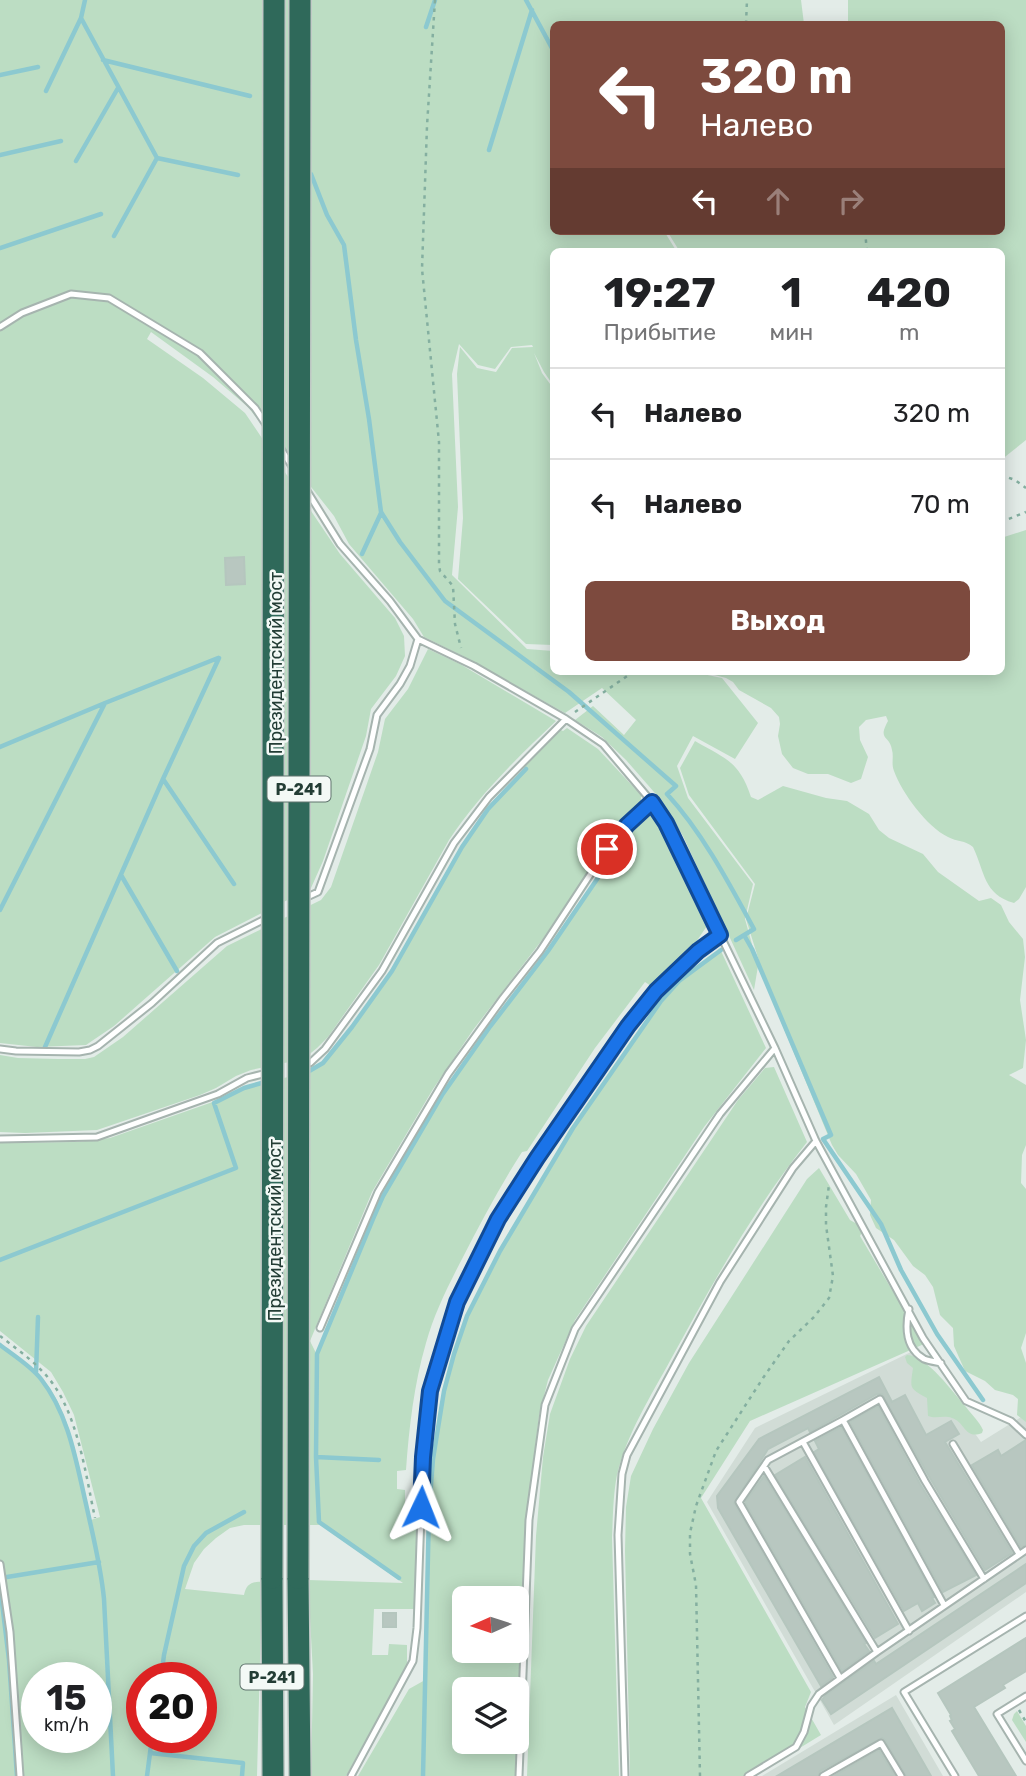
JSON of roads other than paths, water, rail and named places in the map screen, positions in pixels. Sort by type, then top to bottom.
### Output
[{"type":"highway","name":"Президентский мост","points":[[273,1776],[274,0]]},
{"type":"highway","name":"Президентский мост","points":[[300,0],[300,1776]]},
{"type":"lane","points":[[0,327],[22,313],[71,294],[109,298],[200,353],[256,408],[340,544],[390,601],[418,639],[464,661],[566,719],[603,744],[652,802],[666,823],[775,1048],[816,1141],[923,1338],[966,1401],[1011,1421],[1026,1435]]},
{"type":"lane","points":[[295,903],[318,892],[370,749],[377,715],[410,666],[418,639]]},
{"type":"lane","points":[[295,1068],[310,1063],[326,1049],[382,971],[454,843],[489,797],[566,719]]},
{"type":"lane","points":[[320,1328],[378,1192],[448,1074],[540,951],[607,849],[627,825],[652,802]]},
{"type":"lane","points":[[0,1049],[79,1052],[90,1050],[152,1003],[217,943],[284,909]]},
{"type":"lane","points":[[351,1776],[413,1661],[417,1628],[423,1457],[430,1391],[457,1302],[498,1219],[613,1046],[656,991],[698,951],[720,935]]},
{"type":"lane","points":[[519,1776],[529,1520],[545,1405],[575,1329],[720,1114],[775,1048]]},
{"type":"lane","points":[[0,1139],[97,1137],[218,1094],[247,1078],[276,1071]]},
{"type":"lane","points":[[625,1776],[618,1535],[622,1474],[627,1455],[720,1283],[793,1168],[816,1141]]},
{"type":"lane","points":[[909,1309],[906,1331],[911,1347],[924,1359],[941,1363]]},
{"type":"lane","points":[[840,1678],[739,1502],[768,1460],[880,1399],[984,1579]]},
{"type":"lane","points":[[843,1420],[944,1605]]},
{"type":"lane","points":[[803,1441],[909,1630]]},
{"type":"lane","points":[[953,1444],[1019,1554]]},
{"type":"lane","points":[[764,1466],[877,1652]]},
{"type":"lane","points":[[748,1776],[796,1747],[804,1732],[811,1706],[819,1694],[1026,1550]]},
{"type":"lane","points":[[0,1564],[10,1632],[20,1776]]},
{"type":"lane","points":[[955,1776],[904,1692],[1026,1616]]},
{"type":"lane","points":[[1026,1696],[997,1714],[1026,1761]]},
{"type":"lane","points":[[823,1776],[881,1743],[901,1776]]},
{"type":"waterway","points":[[46,91],[81,18],[85,0]]},
{"type":"waterway","points":[[426,27],[435,0]]},
{"type":"waterway","points":[[526,0],[550,44]]},
{"type":"waterway","points":[[489,150],[532,10]]},
{"type":"waterway","points":[[81,18],[157,158]]},
{"type":"waterway","points":[[103,60],[250,96]]},
{"type":"waterway","points":[[0,75],[38,67]]},
{"type":"waterway","points":[[76,161],[118,88]]},
{"type":"waterway","points":[[0,155],[61,141]]},
{"type":"waterway","points":[[157,158],[238,175]]},
{"type":"waterway","points":[[114,236],[157,158]]},
{"type":"waterway","points":[[311,174],[327,215],[344,245],[381,512],[445,601],[569,692],[676,786],[667,794],[703,841],[754,929],[736,940]]},
{"type":"waterway","points":[[0,248],[101,214]]},
{"type":"waterway","points":[[362,554],[381,513]]},
{"type":"waterway","points":[[0,747],[218,658]]},
{"type":"waterway","points":[[45,1047],[219,658]]},
{"type":"waterway","points":[[0,910],[105,703]]},
{"type":"waterway","points":[[304,1074],[323,1063],[352,1027],[392,971],[462,847],[488,809],[526,769]]},
{"type":"waterway","points":[[163,779],[234,884]]},
{"type":"waterway","points":[[399,1578],[319,1522],[316,1457],[317,1354],[383,1196],[442,1095],[548,951],[606,866]]},
{"type":"waterway","points":[[121,875],[177,971]]},
{"type":"waterway","points":[[744,935],[831,1135],[823,1139],[881,1224],[901,1270],[937,1334],[983,1400]]},
{"type":"waterway","points":[[423,1776],[429,1510],[433,1459],[444,1391],[467,1316],[500,1251],[573,1128],[661,1001],[679,981],[721,950]]},
{"type":"waterway","points":[[0,1260],[236,1168],[214,1103],[244,1088],[265,1082]]},
{"type":"waterway","points":[[36,1373],[38,1317]]},
{"type":"waterway","points":[[0,1345],[32,1370],[51,1393],[65,1423],[75,1455],[103,1587],[113,1776]]},
{"type":"waterway","points":[[316,1457],[379,1460]]},
{"type":"waterway","points":[[163,1662],[184,1566],[194,1546],[206,1533],[244,1512]]},
{"type":"waterway","points":[[1,1578],[99,1562]]},
{"type":"waterway","points":[[0,1586],[9,1660],[17,1776]]},
{"type":"waterway","points":[[150,1753],[243,1763],[242,1776]]},
{"type":"waterway","points":[[147,1776],[150,1753]]}]
